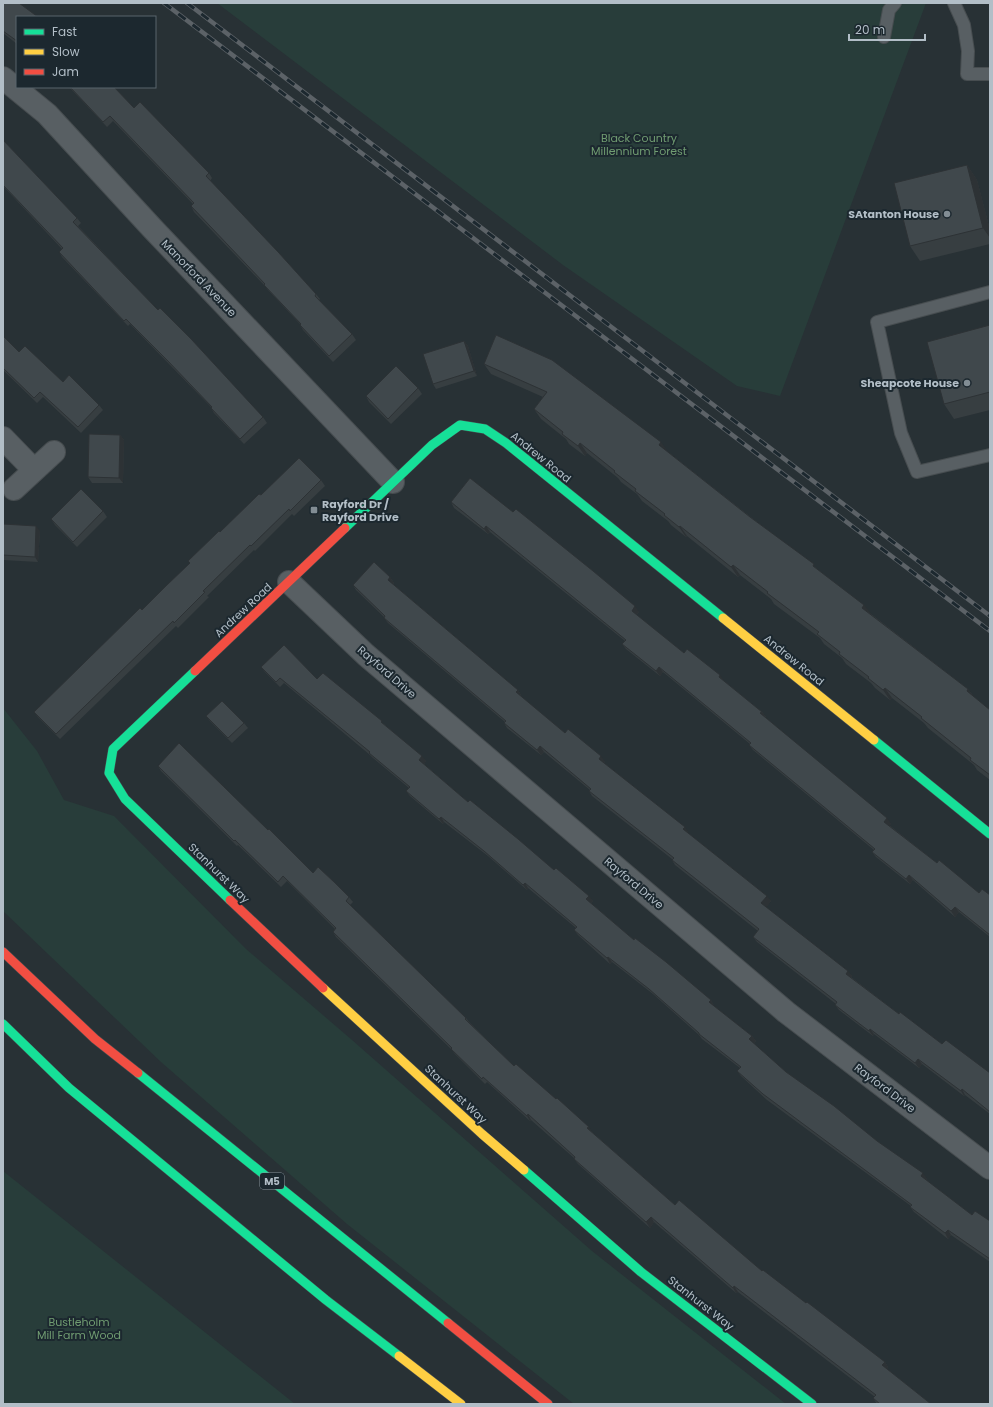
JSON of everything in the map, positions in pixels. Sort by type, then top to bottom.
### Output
[{"type":"main road","name":"Andrew Road","points":[[109,773],[113,749],[432,445],[460,425],[485,429],[506,443],[990,834]]},
{"type":"main road","name":"Stanhurst Way","points":[[109,773],[126,799],[159,832],[284,952],[482,1134],[641,1272],[812,1404]]},
{"type":"main road","name":"M5","points":[[3,952],[95,1039],[548,1404]]},
{"type":"main road","points":[[3,1024],[75,1093],[326,1300],[461,1404]]},
{"type":"street","name":"Manorford Avenue","points":[[3,78],[47,114],[157,234],[393,482]]},
{"type":"street","points":[[3,438],[34,470]]},
{"type":"street","points":[[14,489],[54,452]]},
{"type":"street","name":"Rayford Drive","points":[[289,582],[366,655],[786,1012],[990,1168]]},
{"type":"lane","points":[[884,37],[889,10],[895,3]]},
{"type":"lane","points":[[954,3],[964,25],[968,51],[967,74],[990,74]]},
{"type":"lane","points":[[990,292],[877,322],[901,432],[917,472],[990,455]]},
{"type":"green space","name":"Black Country Millennium Forest","points":[[217,3],[926,3],[780,396],[737,386],[563,265]]},
{"type":"green space","points":[[3,708],[37,751],[64,800],[114,816],[246,949],[592,1251],[786,1404],[574,1404],[347,1224],[161,1062],[3,911]]},
{"type":"green space","name":"Bustleholm Mill Farm Wood","points":[[3,1171],[295,1404],[3,1404]]},
{"type":"building","points":[[3,3],[19,3],[37,16],[16,16],[16,40],[3,31]]},
{"type":"building","points":[[71,88],[115,88],[134,108],[140,102],[209,173],[206,176],[279,253],[316,294],[315,296],[352,334],[329,356],[264,285],[265,284],[191,206],[194,203],[110,116],[103,122]]},
{"type":"building","points":[[3,140],[77,218],[73,222],[158,310],[160,308],[192,340],[263,417],[240,439],[167,360],[126,319],[124,321],[59,252],[63,248],[3,185]]},
{"type":"building","name":"SAtanton House","points":[[967,165],[983,228],[910,246],[894,183]]},
{"type":"building","name":"Sheapcote House","points":[[990,325],[990,392],[944,404],[927,342]]},
{"type":"building","points":[[496,335],[552,360],[661,442],[659,445],[750,517],[814,564],[813,566],[864,605],[862,608],[968,689],[967,691],[990,710],[990,775],[970,760],[971,758],[921,718],[922,717],[885,688],[883,690],[839,654],[840,652],[817,634],[819,632],[733,565],[731,567],[680,526],[679,527],[635,491],[636,489],[614,472],[615,471],[580,443],[578,446],[562,434],[563,432],[534,409],[547,392],[484,364]]},
{"type":"building","points":[[3,336],[19,352],[25,346],[63,382],[69,375],[99,405],[78,427],[40,392],[34,398],[3,368]]},
{"type":"building","points":[[464,341],[474,371],[433,384],[423,354]]},
{"type":"building","points":[[396,366],[418,388],[388,419],[366,396]]},
{"type":"building","points":[[89,434],[120,435],[119,478],[88,477]]},
{"type":"building","points":[[299,458],[321,480],[290,511],[289,509],[251,546],[250,545],[203,591],[205,592],[174,623],[173,621],[56,734],[34,712],[140,608],[142,610],[190,563],[188,561],[219,531],[220,532],[259,494],[261,495]]},
{"type":"building","points":[[470,478],[513,512],[516,509],[593,571],[635,606],[632,611],[684,653],[687,649],[720,675],[719,677],[762,712],[760,713],[887,818],[884,822],[937,863],[939,860],[979,893],[982,889],[990,895],[990,935],[955,907],[951,911],[909,875],[906,879],[872,852],[875,849],[749,745],[751,743],[659,667],[656,671],[622,644],[626,640],[486,526],[484,529],[451,502]]},
{"type":"building","points":[[81,489],[103,511],[73,542],[51,519]]},
{"type":"building","points":[[3,524],[36,526],[35,557],[3,555]]},
{"type":"building","points":[[374,562],[390,577],[388,580],[518,690],[516,692],[565,733],[568,729],[601,756],[599,759],[685,827],[683,829],[767,896],[761,903],[848,971],[846,974],[942,1044],[946,1040],[990,1073],[990,1112],[962,1089],[961,1091],[918,1059],[915,1063],[835,1005],[837,1002],[753,937],[759,929],[672,860],[674,858],[589,791],[591,789],[540,746],[537,750],[504,723],[506,721],[384,618],[385,616],[353,585]]},
{"type":"building","points":[[284,645],[317,679],[323,673],[422,756],[419,760],[468,802],[470,800],[554,870],[556,868],[589,896],[586,899],[634,940],[635,938],[666,962],[711,1000],[709,1002],[752,1036],[749,1039],[786,1072],[834,1106],[877,1141],[923,1173],[921,1176],[972,1215],[975,1211],[990,1221],[990,1259],[948,1230],[945,1233],[910,1207],[912,1205],[763,1094],[737,1071],[741,1067],[699,1034],[649,989],[608,957],[607,958],[574,930],[577,927],[525,883],[523,885],[484,851],[441,817],[439,819],[406,791],[410,787],[280,678],[276,682],[261,667]]},
{"type":"building","points":[[222,701],[244,723],[228,738],[206,716]]},
{"type":"building","points":[[179,743],[313,873],[318,867],[334,882],[349,897],[346,901],[514,1066],[516,1064],[556,1099],[557,1098],[589,1127],[587,1128],[675,1205],[679,1200],[762,1271],[763,1270],[806,1303],[807,1302],[885,1362],[882,1365],[931,1404],[880,1404],[873,1398],[876,1395],[734,1286],[733,1288],[651,1217],[646,1222],[574,1159],[575,1157],[528,1114],[527,1116],[483,1077],[482,1079],[333,932],[336,928],[283,876],[278,882],[158,766]]},
{"type":"railway","points":[[164,3],[990,631]]},
{"type":"railway","points":[[187,3],[990,616]]},
{"type":"traffic: fast","points":[[345,528],[432,445],[460,425],[485,429],[506,443],[723,618]]},
{"type":"traffic: fast","points":[[195,671],[113,749],[109,773],[125,799],[230,900]]},
{"type":"traffic: fast","points":[[874,740],[990,834]]},
{"type":"traffic: fast","points":[[3,1024],[69,1088],[326,1300],[399,1356]]},
{"type":"traffic: fast","points":[[138,1073],[448,1323]]},
{"type":"traffic: fast","points":[[524,1170],[641,1272],[812,1404]]},
{"type":"traffic: slow","points":[[723,618],[874,740]]},
{"type":"traffic: slow","points":[[323,988],[482,1134],[524,1170]]},
{"type":"traffic: slow","points":[[399,1356],[461,1404]]},
{"type":"traffic: jam","points":[[195,671],[345,528]]},
{"type":"traffic: jam","points":[[230,900],[323,988]]},
{"type":"traffic: jam","points":[[3,952],[95,1039],[138,1073]]},
{"type":"traffic: jam","points":[[448,1323],[548,1404]]},
{"type":"place","name":"SAtanton House","points":[[947,214]]},
{"type":"place","name":"Sheapcote House","points":[[967,383]]},
{"type":"place","name":"Rayford Dr / Rayford Drive","points":[[314,510]]}]
